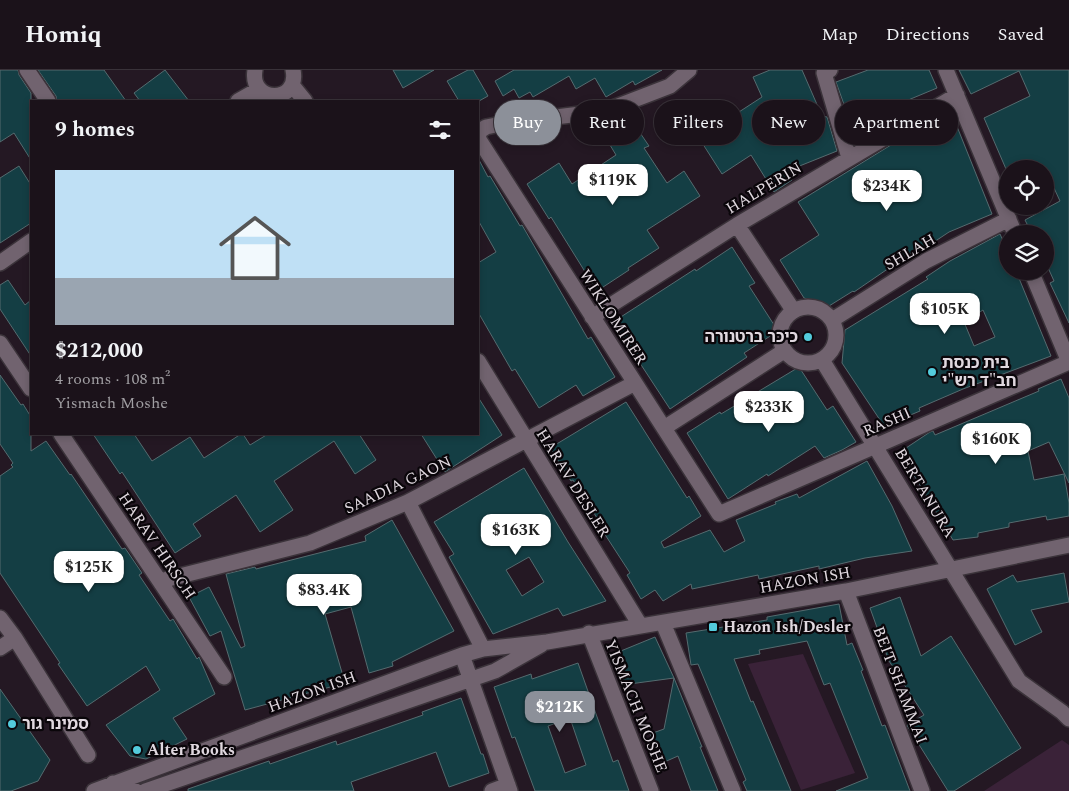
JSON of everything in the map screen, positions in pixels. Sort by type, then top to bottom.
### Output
[{"type":"street","points":[[27,70],[47,100]]},
{"type":"street","points":[[255,70],[255,84],[265,94],[277,96],[289,90],[292,77]]},
{"type":"street","points":[[479,134],[480,131],[486,127],[506,122],[605,111],[670,86],[689,70]]},
{"type":"street","points":[[946,70],[1011,225]]},
{"type":"street","points":[[827,71],[849,158]]},
{"type":"street","points":[[292,77],[304,100]]},
{"type":"street","points":[[240,100],[259,89]]},
{"type":"street","name":"HALPERIN","points":[[592,317],[737,225],[957,95]]},
{"type":"street","name":"WIKLOMIRER","points":[[479,140],[719,514]]},
{"type":"street","name":"SHLAH","points":[[832,320],[926,261],[1009,219]]},
{"type":"street","points":[[737,225],[794,310]]},
{"type":"street","points":[[0,263],[30,242]]},
{"type":"street","points":[[1035,280],[1069,362]]},
{"type":"street","points":[[810,307],[826,313],[832,320],[836,337],[834,346],[822,360],[806,364],[797,362],[784,351],[779,333],[781,324],[786,316],[794,310],[810,307]]},
{"type":"street","points":[[0,343],[30,388]]},
{"type":"street","points":[[664,428],[784,351]]},
{"type":"street","name":"BERTANURA","points":[[822,360],[1019,681],[1062,712],[1069,720]]},
{"type":"street","name":"HARAV DESLER","points":[[479,362],[640,625]]},
{"type":"street","name":"RASHI","points":[[719,514],[1069,362]]},
{"type":"street","name":"SAADIA GAON","points":[[160,581],[310,543],[408,502],[635,383]]},
{"type":"street","name":"HARAV HIRSCH","points":[[62,435],[224,677]]},
{"type":"street","points":[[408,502],[483,649]]},
{"type":"street","name":"HAZON ISH","points":[[94,791],[113,787],[462,655],[483,649],[547,642],[589,633],[663,623],[846,591],[1069,545]]},
{"type":"street","name":"BEIT SHAMMAI","points":[[846,591],[922,791]]},
{"type":"street","points":[[0,618],[15,638],[88,755]]},
{"type":"street","points":[[663,623],[733,791]]},
{"type":"street","name":"YISMACH MOSHE","points":[[589,633],[651,791]]},
{"type":"street","points":[[0,648],[15,638]]},
{"type":"street","name":"HAZON ISH","points":[[145,791],[495,671],[547,642]]},
{"type":"street","points":[[462,655],[509,788],[492,791]]},
{"type":"street","points":[[113,787],[136,791]]},
{"type":"shaded area","points":[[803,654],[855,773],[801,790],[748,664]]},
{"type":"shaded area","points":[[1062,740],[1069,745],[1069,791],[984,791]]},
{"type":"building","points":[[0,70],[18,70],[19,75],[31,93],[30,158],[14,133],[0,142]]},
{"type":"building","points":[[38,70],[104,70],[125,100],[57,100]]},
{"type":"building","points":[[165,70],[188,100],[139,100],[134,93]]},
{"type":"building","points":[[393,70],[434,70],[403,88]]},
{"type":"building","points":[[468,70],[473,70],[488,96],[479,101],[458,100],[447,81]]},
{"type":"building","points":[[514,70],[662,70],[635,85],[633,81],[606,97],[595,78],[576,89],[569,76],[533,97],[530,92],[519,98],[514,89],[503,96],[495,81]]},
{"type":"building","points":[[770,70],[802,70],[815,100],[757,100],[762,97],[753,77]]},
{"type":"building","points":[[868,70],[929,70],[937,88],[908,100],[842,100],[836,82]]},
{"type":"building","points":[[959,70],[1069,70],[1069,323],[1050,283],[1054,281],[1054,225],[1028,225],[1025,220],[1034,215],[1054,215],[1054,204],[1060,201],[1054,188],[1054,160],[1002,160],[984,118],[1030,96],[1019,71],[971,94]]},
{"type":"building","points":[[752,104],[752,145],[825,145],[825,117],[827,117],[837,151],[787,171],[792,180],[774,192],[751,155],[722,174],[703,145],[742,145],[742,110]]},
{"type":"building","points":[[958,129],[992,214],[949,232],[913,256],[911,253],[854,292],[829,306],[804,298],[780,260],[819,235],[798,202],[891,145],[958,145]]},
{"type":"building","points":[[644,139],[649,146],[644,148],[667,183],[684,171],[700,196],[647,230],[659,248],[597,291],[551,217],[549,219],[527,184],[559,163],[572,184],[616,155],[610,145],[644,145]]},
{"type":"building","points":[[479,160],[520,226],[522,225],[588,339],[591,337],[615,377],[583,396],[576,385],[539,408],[515,369],[512,371],[479,314],[479,262],[496,252],[479,222]]},
{"type":"building","points":[[19,166],[30,183],[30,224],[0,243],[0,178]]},
{"type":"building","points":[[999,235],[999,280],[1020,280],[1051,356],[963,389],[919,408],[920,411],[884,426],[842,363],[845,330],[928,279],[926,277],[950,261]],"holes":[[[983,310],[995,337],[974,346],[964,322]]]},
{"type":"building","points":[[732,247],[755,283],[749,286],[778,331],[744,353],[747,357],[670,409],[613,322]]},
{"type":"building","points":[[8,280],[25,305],[30,301],[30,354],[0,309],[0,285]]},
{"type":"building","points":[[799,367],[827,410],[833,406],[856,442],[824,458],[815,446],[728,499],[687,433]]},
{"type":"building","points":[[0,375],[30,415],[31,451],[46,441],[122,549],[125,548],[142,573],[139,575],[170,621],[173,619],[197,659],[199,657],[215,694],[173,718],[187,739],[146,759],[130,756],[106,725],[160,690],[146,666],[87,706],[0,573],[0,476],[13,467],[11,465],[13,463],[0,444]]},
{"type":"building","points":[[1061,379],[1069,398],[1069,483],[1049,442],[1028,451],[1034,480],[1064,474],[1069,503],[1069,516],[1047,520],[1046,516],[1009,523],[1009,527],[978,533],[978,537],[953,540],[900,452],[930,432],[933,431],[935,435],[1039,391],[1038,389]]},
{"type":"building","points":[[479,399],[502,435],[445,472],[422,435],[479,435]]},
{"type":"building","points":[[626,402],[687,498],[689,496],[701,516],[661,542],[664,548],[710,530],[724,552],[745,541],[736,520],[797,494],[799,498],[867,461],[892,506],[912,551],[865,558],[819,569],[819,566],[759,579],[758,575],[692,589],[691,584],[663,601],[655,590],[641,599],[627,575],[630,573],[604,533],[606,532],[550,448]]},
{"type":"building","points":[[94,435],[135,435],[152,461],[190,437],[204,458],[239,435],[244,435],[250,445],[266,435],[360,435],[376,460],[355,474],[334,441],[274,481],[293,510],[260,532],[236,495],[193,524],[201,536],[175,553],[122,472],[120,474]]},
{"type":"building","points":[[524,468],[606,601],[563,616],[558,608],[493,634],[449,557],[454,554],[434,522]],"holes":[[[529,557],[544,582],[522,596],[506,570]]]},
{"type":"building","points":[[392,520],[454,631],[392,662],[393,666],[369,673],[351,607],[325,614],[345,683],[245,710],[221,631],[210,636],[189,597],[209,587],[241,648],[245,646],[226,574],[255,567],[256,569],[366,541],[365,536]]},
{"type":"building","points":[[1064,573],[1069,602],[1031,610],[1042,632],[1015,645],[987,589],[1013,575],[1017,582]]},
{"type":"building","points":[[900,597],[921,656],[951,636],[1021,748],[954,791],[948,791],[907,725],[924,715],[889,661],[870,608]]},
{"type":"building","points":[[839,604],[847,645],[852,643],[882,726],[885,725],[910,791],[836,791],[868,778],[830,683],[824,685],[807,641],[759,650],[760,654],[734,659],[791,791],[747,791],[743,782],[746,780],[698,664],[691,665],[686,633],[767,620],[767,617]]},
{"type":"building","points":[[655,637],[674,678],[622,685],[611,655]]},
{"type":"building","points":[[578,663],[613,762],[618,760],[629,791],[535,791],[515,737],[512,738],[494,687],[531,674],[532,679]],"holes":[[[570,718],[586,765],[565,773],[548,726]]]},
{"type":"building","points":[[674,678],[718,791],[691,791],[678,756],[662,763],[650,734],[664,729]]},
{"type":"building","name":"סמינר גור","points":[[0,689],[50,760],[38,781],[11,791],[0,791]]},
{"type":"building","points":[[461,698],[489,773],[449,787],[436,752],[351,782],[354,791],[188,791],[188,789],[269,761],[270,764],[336,741],[337,745],[423,715],[422,712]]},
{"type":"place","name":"כיכר ברטנורה","points":[[808,337]]},
{"type":"place","name":"בית כנסת חב\"ד רש\"י","points":[[932,372]]},
{"type":"place","name":"Hazon Ish/Desler","points":[[713,627]]},
{"type":"place","name":"סמינר גור","points":[[12,724]]},
{"type":"place","name":"Alter Books","points":[[137,750]]}]
